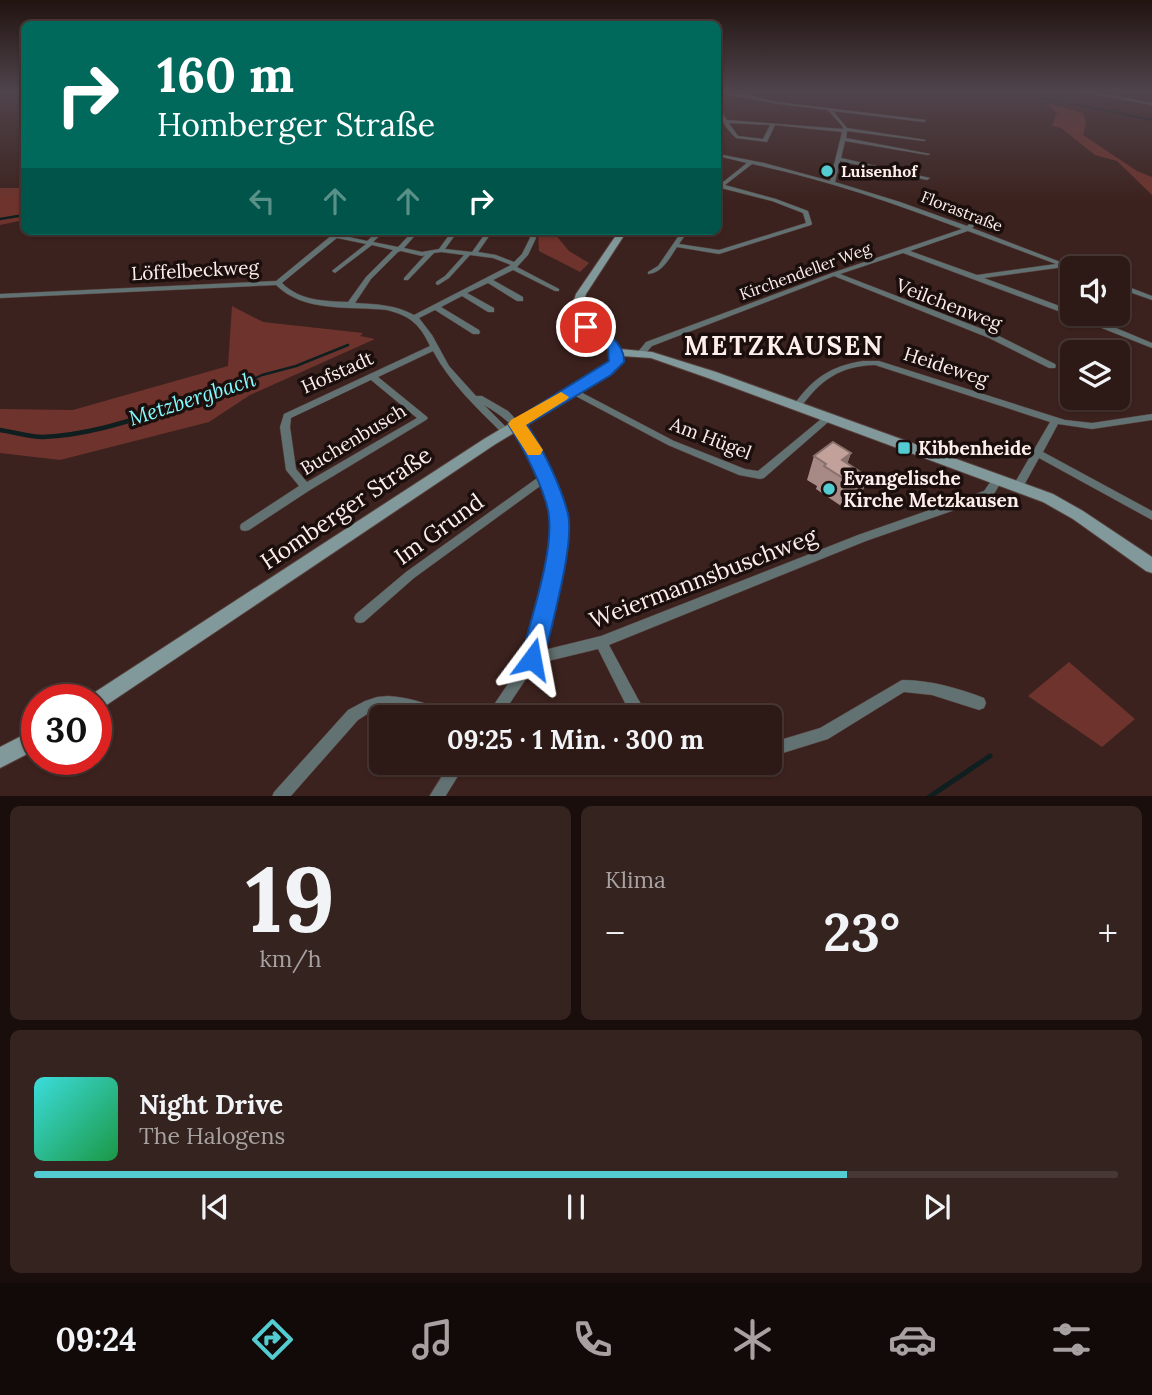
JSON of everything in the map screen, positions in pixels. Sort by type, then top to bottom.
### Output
[{"type":"main road","points":[[620,235],[581,294],[574,315],[579,323],[610,343],[617,352],[641,351],[1018,486],[1071,510],[1152,566]]},
{"type":"main road","name":"Homberger Straße","points":[[112,692],[511,427],[613,366],[617,352]]},
{"type":"main road","points":[[0,758],[21,747]]},
{"type":"street","points":[[729,127],[736,137],[765,141],[772,127]]},
{"type":"street","points":[[811,127],[924,140]]},
{"type":"street","points":[[832,182],[844,139],[843,127]]},
{"type":"street","points":[[844,139],[928,155]]},
{"type":"street","name":"Florastraße","points":[[721,156],[832,182],[896,201],[1060,264]]},
{"type":"street","points":[[839,159],[927,178]]},
{"type":"street","points":[[721,186],[751,162]]},
{"type":"street","points":[[674,245],[719,252],[808,224],[806,212],[774,200],[721,188]]},
{"type":"street","name":"Kirchendeller Weg","points":[[641,351],[649,344],[834,274],[967,229],[981,217]]},
{"type":"street","points":[[278,283],[338,235]]},
{"type":"street","points":[[342,235],[398,249],[430,253],[441,250],[494,256],[556,290]]},
{"type":"street","points":[[335,271],[378,235]]},
{"type":"street","points":[[351,304],[368,278],[412,235]]},
{"type":"street","points":[[441,250],[452,235]]},
{"type":"street","points":[[438,283],[486,235]]},
{"type":"street","points":[[501,705],[532,659],[559,534],[559,516],[532,446],[447,369],[426,328],[416,317],[513,266],[526,256],[532,235]]},
{"type":"street","points":[[650,273],[660,267],[682,235]]},
{"type":"street","points":[[905,251],[1152,346]]},
{"type":"street","points":[[406,279],[430,253]]},
{"type":"street","points":[[976,277],[1060,266]]},
{"type":"street","name":"Veilchenweg","points":[[834,274],[992,336],[1052,366]]},
{"type":"street","points":[[488,281],[520,299]]},
{"type":"street","name":"Löffelbeckweg","points":[[0,296],[278,283],[291,296],[397,309],[416,317]]},
{"type":"street","points":[[1130,290],[1152,298]]},
{"type":"street","points":[[463,294],[491,310]]},
{"type":"street","points":[[436,307],[476,332]]},
{"type":"street","name":"Hofstadt","points":[[306,487],[291,470],[285,427],[287,416],[435,347]]},
{"type":"street","name":"Heideweg","points":[[797,406],[825,374],[853,364],[876,363],[1056,420],[1092,426],[1152,417]]},
{"type":"street","name":"Buchenbusch","points":[[246,527],[306,487],[423,418],[372,376]]},
{"type":"street","name":"Am Hügel","points":[[572,390],[671,443],[743,472],[760,475],[829,417]]},
{"type":"street","points":[[1018,486],[1056,420]]},
{"type":"street","points":[[1037,453],[1152,516]]},
{"type":"street","name":"Im Grund","points":[[360,618],[410,575],[546,477]]},
{"type":"street","name":"Weiermannsbuschweg","points":[[532,659],[601,642],[862,538],[988,494],[998,479]]},
{"type":"street","points":[[601,642],[634,705]]},
{"type":"street","points":[[782,746],[823,734],[902,686],[917,685],[949,692],[979,703]]},
{"type":"street","points":[[279,796],[353,715],[368,705],[383,701],[406,705]]},
{"type":"street","points":[[436,796],[451,775]]},
{"type":"shaded area","points":[[1057,127],[1085,127],[1083,135],[1137,171],[1152,177],[1152,195],[1117,161],[1095,155]]},
{"type":"shaded area","points":[[0,188],[21,188],[21,221],[0,225]]},
{"type":"shaded area","points":[[538,235],[556,235],[569,251],[589,263],[580,272],[539,251]]},
{"type":"shaded area","points":[[232,306],[263,322],[363,333],[360,336],[375,339],[250,395],[209,422],[60,460],[0,453],[0,409],[73,410],[228,366]]},
{"type":"shaded area","points":[[1069,662],[1135,719],[1102,747],[1028,696]]},
{"type":"building","points":[[833,442],[851,453],[842,460],[868,477],[857,487],[824,466],[826,464],[814,456]]},
{"type":"waterway","points":[[0,219],[21,216]]},
{"type":"waterway","name":"Metzbergbach","points":[[199,399],[229,391],[262,375],[296,366],[348,345]]},
{"type":"waterway","name":"Metzbergbach","points":[[0,430],[38,437],[84,432],[205,398]]},
{"type":"waterway","points":[[930,796],[990,756]]},
{"type":"slow traffic","points":[[534,450],[517,424],[561,397]]},
{"type":"place","name":"Luisenhof","points":[[827,171]]},
{"type":"place","name":"Kibbenheide","points":[[904,448]]},
{"type":"place","name":"Evangelische Kirche Metzkausen","points":[[829,489]]},
{"type":"district","name":"METZKAUSEN","points":[[784,346]]},
{"type":"route","points":[[532,659],[556,554],[559,516],[532,446],[517,424],[605,372],[616,362],[618,357],[614,346],[586,327]]}]
